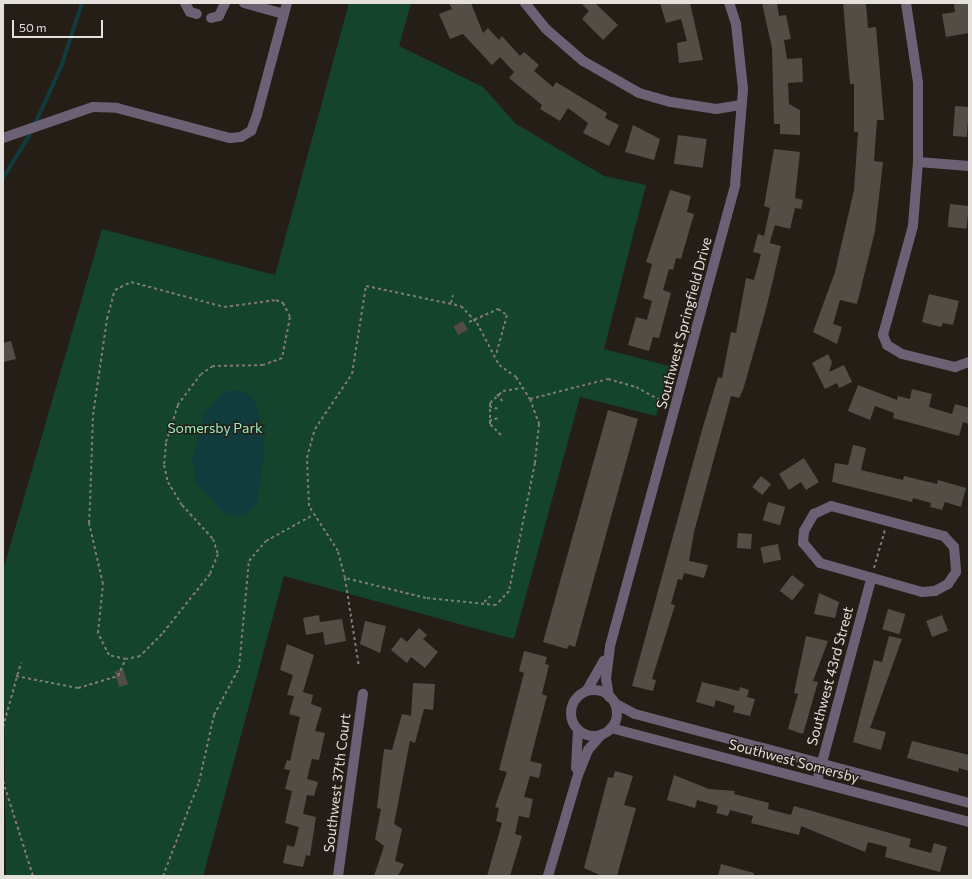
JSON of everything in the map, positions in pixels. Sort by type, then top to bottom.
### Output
[{"type":"street","points":[[185,3],[190,12],[197,14]]},
{"type":"street","points":[[211,18],[219,16],[225,3]]},
{"type":"street","points":[[244,3],[284,14]]},
{"type":"street","points":[[3,138],[93,107],[117,108],[230,138],[241,137],[251,131],[258,114],[287,3]]},
{"type":"street","points":[[525,3],[546,29],[583,61],[640,93],[671,102],[716,109],[742,105]]},
{"type":"street","name":"Southwest Springfield Drive","points":[[612,701],[606,679],[610,646],[676,406],[734,185],[742,105],[736,24],[729,3]]},
{"type":"street","points":[[906,3],[918,82],[918,162],[913,226],[884,335],[887,345],[902,354],[955,367],[969,362]]},
{"type":"street","points":[[918,162],[969,166]]},
{"type":"street","points":[[831,506],[944,536],[954,547],[956,572],[948,584],[935,591],[922,592],[871,579],[820,563],[803,543],[804,532],[814,514],[831,506]]},
{"type":"street","name":"Southwest 43rd Street","points":[[817,781],[871,579]]},
{"type":"street","name":"Southwest Springfield Drive","points":[[587,690],[610,646]]},
{"type":"street","points":[[548,876],[573,789],[588,750],[602,734],[612,728],[616,718],[612,701],[587,690],[572,702],[572,719],[578,730],[573,789]]},
{"type":"street","name":"Southwest 37th Court","points":[[338,876],[363,694]]},
{"type":"street","name":"Southwest Somersby","points":[[612,701],[634,714],[969,803]]},
{"type":"street","name":"Southwest Somersby","points":[[612,728],[969,822]]},
{"type":"street","points":[[578,730],[602,734]]},
{"type":"path","points":[[131,282],[224,307],[265,300],[283,303],[290,317],[282,358],[263,365],[231,363],[213,366],[201,374],[178,405],[166,443],[164,465],[168,482],[182,505],[217,545],[217,558],[210,574],[162,634],[140,656],[126,659],[109,655],[101,644],[98,633],[103,584],[90,522],[94,408],[104,332],[115,290],[131,282]]},
{"type":"path","points":[[345,578],[426,598],[484,602],[496,605],[509,591],[539,440],[539,424],[530,399],[514,374],[499,365],[496,356],[467,309],[451,303],[366,286],[352,374],[311,438],[306,488],[313,515],[338,551],[345,578],[358,666]]},
{"type":"path","points":[[451,303],[454,295]]},
{"type":"path","points":[[469,322],[498,309],[507,315],[496,356]]},
{"type":"path","points":[[530,399],[608,379],[636,387],[676,406]]},
{"type":"path","points":[[501,435],[489,421],[489,406],[497,394],[522,388]]},
{"type":"path","points":[[497,394],[504,402]]},
{"type":"path","points":[[489,406],[498,409]]},
{"type":"path","points":[[489,421],[498,418]]},
{"type":"path","points":[[163,876],[199,782],[214,715],[239,668],[249,561],[266,541],[313,515]]},
{"type":"path","points":[[871,579],[888,520]]},
{"type":"path","points":[[484,602],[491,596]]},
{"type":"path","points":[[16,676],[62,688],[84,688],[118,676],[126,659]]},
{"type":"path","points":[[3,727],[20,662]]},
{"type":"path","points":[[3,781],[33,876]]},
{"type":"green space","name":"Somersby Park","points":[[349,3],[411,3],[399,46],[483,87],[516,124],[604,176],[646,185],[604,349],[669,366],[656,416],[580,397],[514,639],[284,576],[203,876],[6,876],[3,570],[102,229],[275,275]]},
{"type":"water","points":[[242,390],[256,402],[265,448],[257,502],[249,513],[235,517],[223,512],[196,483],[192,461],[205,413],[223,392]]},
{"type":"building","points":[[449,3],[471,3],[483,33],[488,28],[499,40],[502,36],[520,56],[524,52],[539,65],[534,71],[553,87],[556,82],[607,113],[605,118],[619,125],[609,146],[583,133],[588,123],[568,108],[560,121],[540,109],[542,105],[509,78],[514,72],[500,57],[492,65],[463,34],[450,39],[439,14],[452,9]]},
{"type":"building","points":[[581,3],[595,3],[618,25],[603,40],[582,19],[589,11]]},
{"type":"building","points":[[660,3],[690,3],[703,60],[679,63],[677,43],[687,41],[681,19],[666,23]]},
{"type":"building","points":[[762,3],[777,3],[779,16],[786,15],[791,39],[784,40],[787,59],[802,58],[803,82],[788,83],[789,104],[800,110],[800,135],[780,134],[780,124],[774,124],[772,48]]},
{"type":"building","points":[[843,3],[866,3],[868,28],[876,27],[884,120],[877,120],[874,161],[883,162],[875,231],[857,304],[840,300],[833,324],[842,327],[837,344],[813,332],[835,272],[854,190],[858,132],[854,132],[854,84],[850,84]]},
{"type":"building","points":[[969,3],[969,33],[946,37],[942,14],[955,12],[954,4]]},
{"type":"building","points":[[955,106],[969,107],[967,137],[953,136]]},
{"type":"building","points":[[633,125],[660,139],[654,160],[625,152]]},
{"type":"building","points":[[678,135],[707,139],[703,168],[674,164]]},
{"type":"building","points":[[774,149],[800,152],[795,198],[803,200],[801,209],[795,208],[790,229],[775,225],[770,243],[781,246],[766,309],[743,390],[739,398],[731,396],[694,532],[689,561],[708,565],[704,578],[684,573],[682,580],[678,579],[671,604],[675,605],[652,679],[656,680],[653,691],[632,686],[702,430],[718,377],[722,378],[731,332],[736,333],[746,278],[754,280],[761,254],[753,252],[758,234],[764,236],[770,208],[764,206]]},
{"type":"building","points":[[670,190],[691,196],[687,212],[694,214],[681,259],[676,258],[673,270],[669,269],[663,290],[671,293],[659,338],[653,337],[649,351],[628,345],[636,317],[647,320],[652,301],[643,298],[652,264],[646,262]]},
{"type":"building","points":[[950,204],[969,206],[966,229],[948,227]]},
{"type":"building","points":[[929,294],[959,301],[953,325],[943,323],[941,327],[922,322]]},
{"type":"building","points":[[463,321],[468,330],[458,335],[453,326]]},
{"type":"building","points":[[11,341],[16,359],[3,362],[3,343]]},
{"type":"building","points":[[828,354],[832,362],[829,372],[844,365],[852,382],[839,388],[837,383],[825,389],[812,363]]},
{"type":"building","points":[[858,385],[897,400],[898,396],[910,399],[912,389],[932,394],[929,407],[952,414],[955,404],[969,408],[969,424],[963,422],[959,436],[893,418],[894,413],[875,406],[870,420],[848,411]]},
{"type":"building","points":[[608,410],[638,419],[575,647],[569,645],[567,649],[543,642]]},
{"type":"building","points":[[853,445],[866,448],[861,470],[903,480],[904,476],[937,484],[938,480],[966,488],[961,507],[945,502],[942,510],[930,507],[931,503],[913,498],[912,502],[832,482],[835,463],[848,465]]},
{"type":"building","points":[[804,458],[819,482],[806,490],[801,482],[789,490],[779,474]]},
{"type":"building","points":[[761,476],[771,484],[762,495],[752,487]]},
{"type":"building","points":[[768,502],[785,507],[780,525],[763,520]]},
{"type":"building","points":[[738,533],[752,534],[751,549],[737,548]]},
{"type":"building","points":[[778,544],[781,560],[763,563],[760,547]]},
{"type":"building","points":[[792,575],[805,585],[792,601],[780,591]]},
{"type":"building","points":[[819,593],[839,602],[835,618],[814,614]]},
{"type":"building","points":[[888,609],[905,614],[900,634],[882,629]]},
{"type":"building","points":[[319,615],[320,622],[342,619],[346,641],[325,645],[323,632],[306,635],[303,618]]},
{"type":"building","points":[[942,615],[948,631],[932,637],[926,621]]},
{"type":"building","points":[[365,621],[386,626],[380,653],[360,644]]},
{"type":"building","points":[[419,628],[427,635],[423,639],[438,652],[425,668],[411,657],[407,663],[391,650],[401,637],[407,642]]},
{"type":"building","points":[[806,636],[828,641],[813,681],[818,682],[803,734],[788,729],[798,694],[794,693]]},
{"type":"building","points":[[889,636],[902,639],[870,728],[886,732],[881,750],[853,742],[874,660],[882,662]]},
{"type":"building","points":[[287,644],[314,655],[303,692],[313,695],[311,704],[322,708],[315,731],[325,733],[319,760],[312,759],[307,779],[318,782],[314,796],[307,795],[303,814],[316,817],[310,856],[306,855],[303,867],[283,863],[287,845],[294,847],[299,827],[285,823],[292,791],[285,789],[290,770],[284,769],[287,760],[290,761],[300,717],[289,714],[294,696],[287,695],[293,675],[280,670]]},
{"type":"building","points":[[524,651],[547,657],[545,664],[549,665],[542,694],[547,696],[530,761],[542,764],[539,778],[530,776],[524,797],[533,799],[529,818],[519,816],[515,834],[522,836],[510,876],[487,876],[502,823],[496,821],[499,808],[495,807],[507,772],[499,770],[524,673],[519,671]]},
{"type":"building","points":[[123,669],[128,684],[119,687],[114,672]]},
{"type":"building","points":[[702,682],[739,691],[740,687],[749,690],[747,697],[755,699],[750,716],[733,712],[735,706],[716,700],[714,707],[696,702]]},
{"type":"building","points":[[413,683],[435,684],[433,710],[424,709],[415,743],[410,741],[394,824],[402,829],[395,861],[404,864],[398,876],[374,876],[384,846],[375,839],[381,809],[377,808],[384,749],[392,750],[402,714],[411,716]]},
{"type":"building","points":[[912,741],[969,755],[969,771],[959,768],[958,772],[907,758]]},
{"type":"building","points":[[615,771],[633,776],[624,805],[636,808],[617,876],[602,876],[584,868],[608,777],[613,778]]},
{"type":"building","points":[[674,775],[709,789],[735,791],[734,794],[769,803],[768,809],[791,815],[794,806],[911,839],[909,847],[931,853],[934,843],[947,847],[940,872],[885,857],[887,847],[868,842],[865,852],[801,826],[799,835],[751,823],[753,816],[730,810],[728,816],[716,813],[718,806],[697,800],[695,808],[667,800]]},
{"type":"building","points":[[721,864],[754,873],[754,876],[718,876]]},
{"type":"waterway","points":[[35,124],[61,67],[82,3]]},
{"type":"waterway","points":[[3,178],[32,131]]}]
